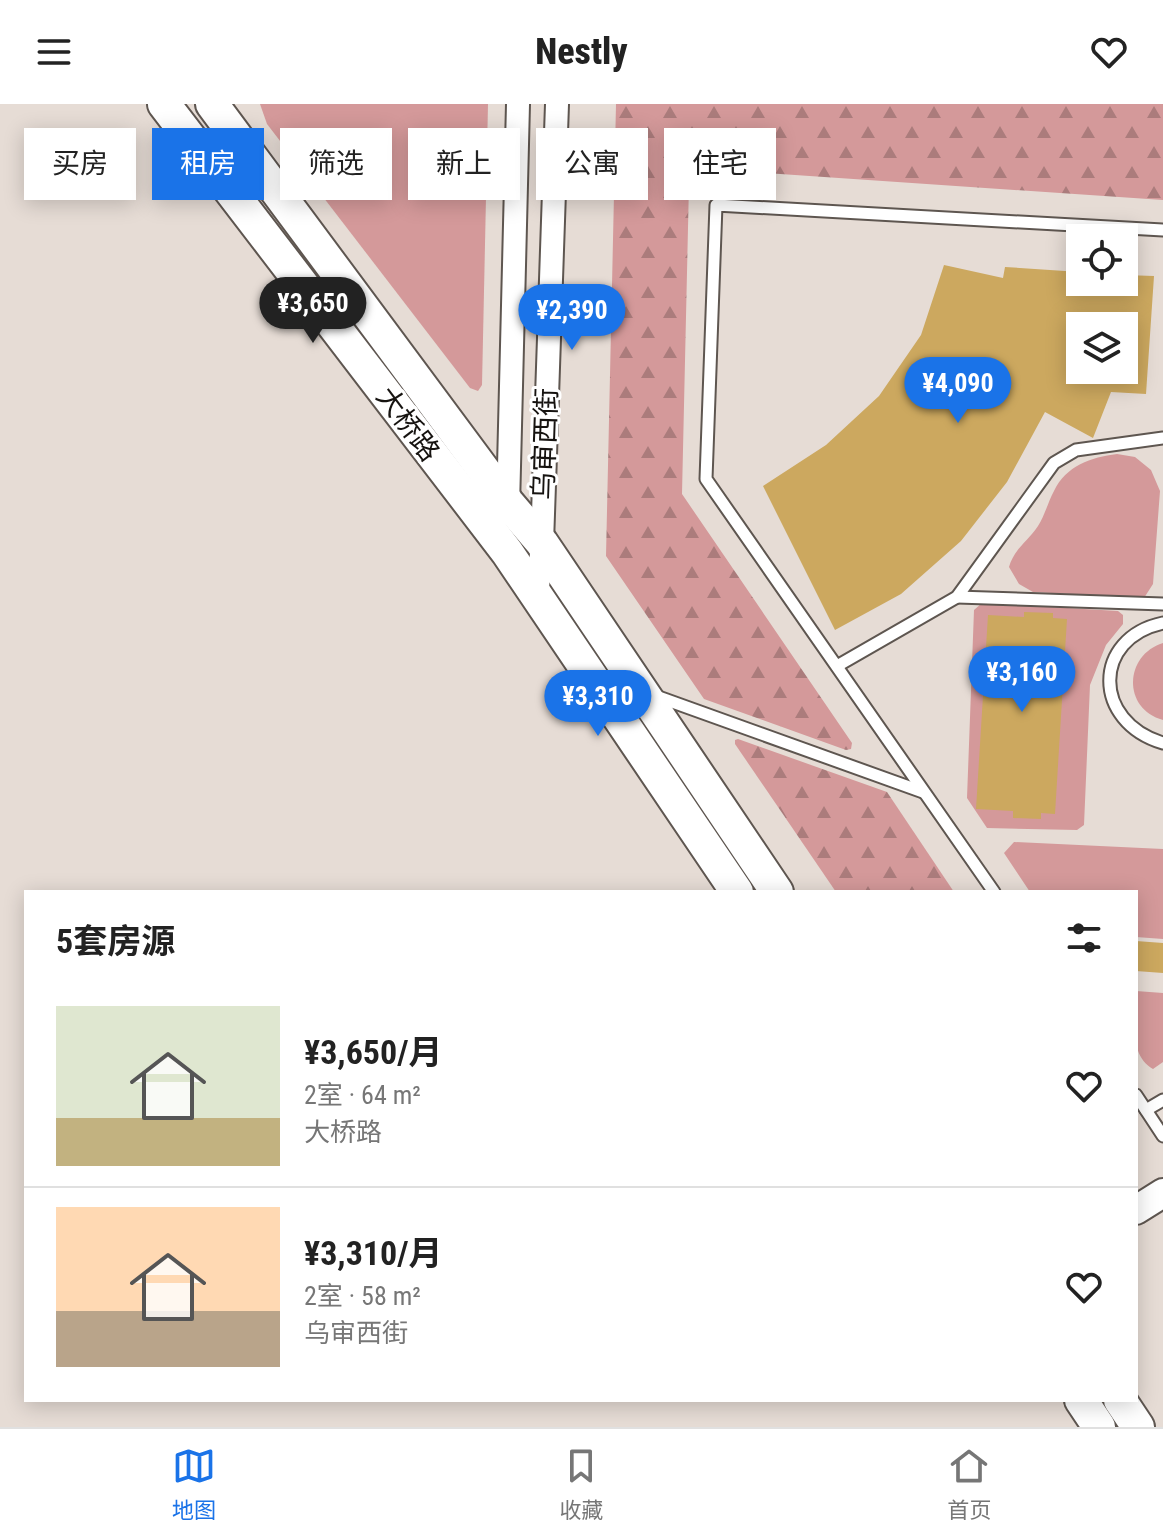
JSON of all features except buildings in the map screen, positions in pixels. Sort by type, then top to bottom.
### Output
[{"type":"main road","name":"大桥路","points":[[164,104],[507,552]]},
{"type":"main road","name":"大桥路","points":[[212,104],[508,503]]},
{"type":"main road","name":"乌审西街","points":[[508,503],[542,543],[776,890]]},
{"type":"main road","points":[[507,552],[736,890]]},
{"type":"main road","points":[[1082,1402],[1099,1427]]},
{"type":"main road","points":[[1121,1402],[1138,1427]]},
{"type":"street","name":"乌审西街","points":[[507,552],[518,104]]},
{"type":"street","name":"乌审西街","points":[[537,598],[542,543],[557,104]]},
{"type":"street","points":[[1138,1209],[1163,1193]]},
{"type":"lane","points":[[989,889],[706,479],[716,205],[1163,230]]},
{"type":"lane","points":[[837,666],[957,597],[1054,463],[1076,450],[1163,438]]},
{"type":"lane","points":[[957,597],[1163,604]]},
{"type":"lane","points":[[1163,623],[1132,635],[1120,650],[1112,668],[1110,687],[1115,708],[1127,725],[1143,737],[1163,743]]},
{"type":"lane","points":[[642,691],[925,793]]},
{"type":"lane","points":[[1138,1098],[1163,1136]]},
{"type":"lane","points":[[1146,1110],[1163,1100]]},
{"type":"green space","points":[[260,104],[488,104],[487,128],[408,128],[408,200],[486,200],[482,385],[478,391],[470,388],[325,200],[392,200],[392,128],[280,128],[280,141],[267,124]]},
{"type":"green space","points":[[616,104],[1163,104],[1163,200],[776,174],[776,128],[664,128],[664,200],[689,200],[682,494],[852,743],[851,749],[846,750],[704,699],[606,556],[614,200],[648,200],[648,128],[615,128]]},
{"type":"green space","points":[[1117,454],[1135,457],[1151,470],[1160,491],[1153,584],[1144,598],[1033,592],[1019,584],[1009,567],[1011,561],[1038,526],[1059,482],[1080,464]]},
{"type":"green space","points":[[982,603],[1118,611],[1123,615],[1123,624],[1106,645],[1090,685],[1084,825],[1077,830],[987,828],[967,798],[974,610]]},
{"type":"green space","points":[[1163,643],[1163,720],[1140,705],[1133,682],[1141,659],[1150,649]]},
{"type":"green space","points":[[735,740],[887,792],[953,890],[835,890]]},
{"type":"green space","points":[[1014,842],[1163,849],[1163,939],[1138,937],[1138,890],[1029,890],[1004,853]]},
{"type":"green space","points":[[1138,991],[1163,993],[1163,1062],[1153,1069],[1139,1054]]}]
